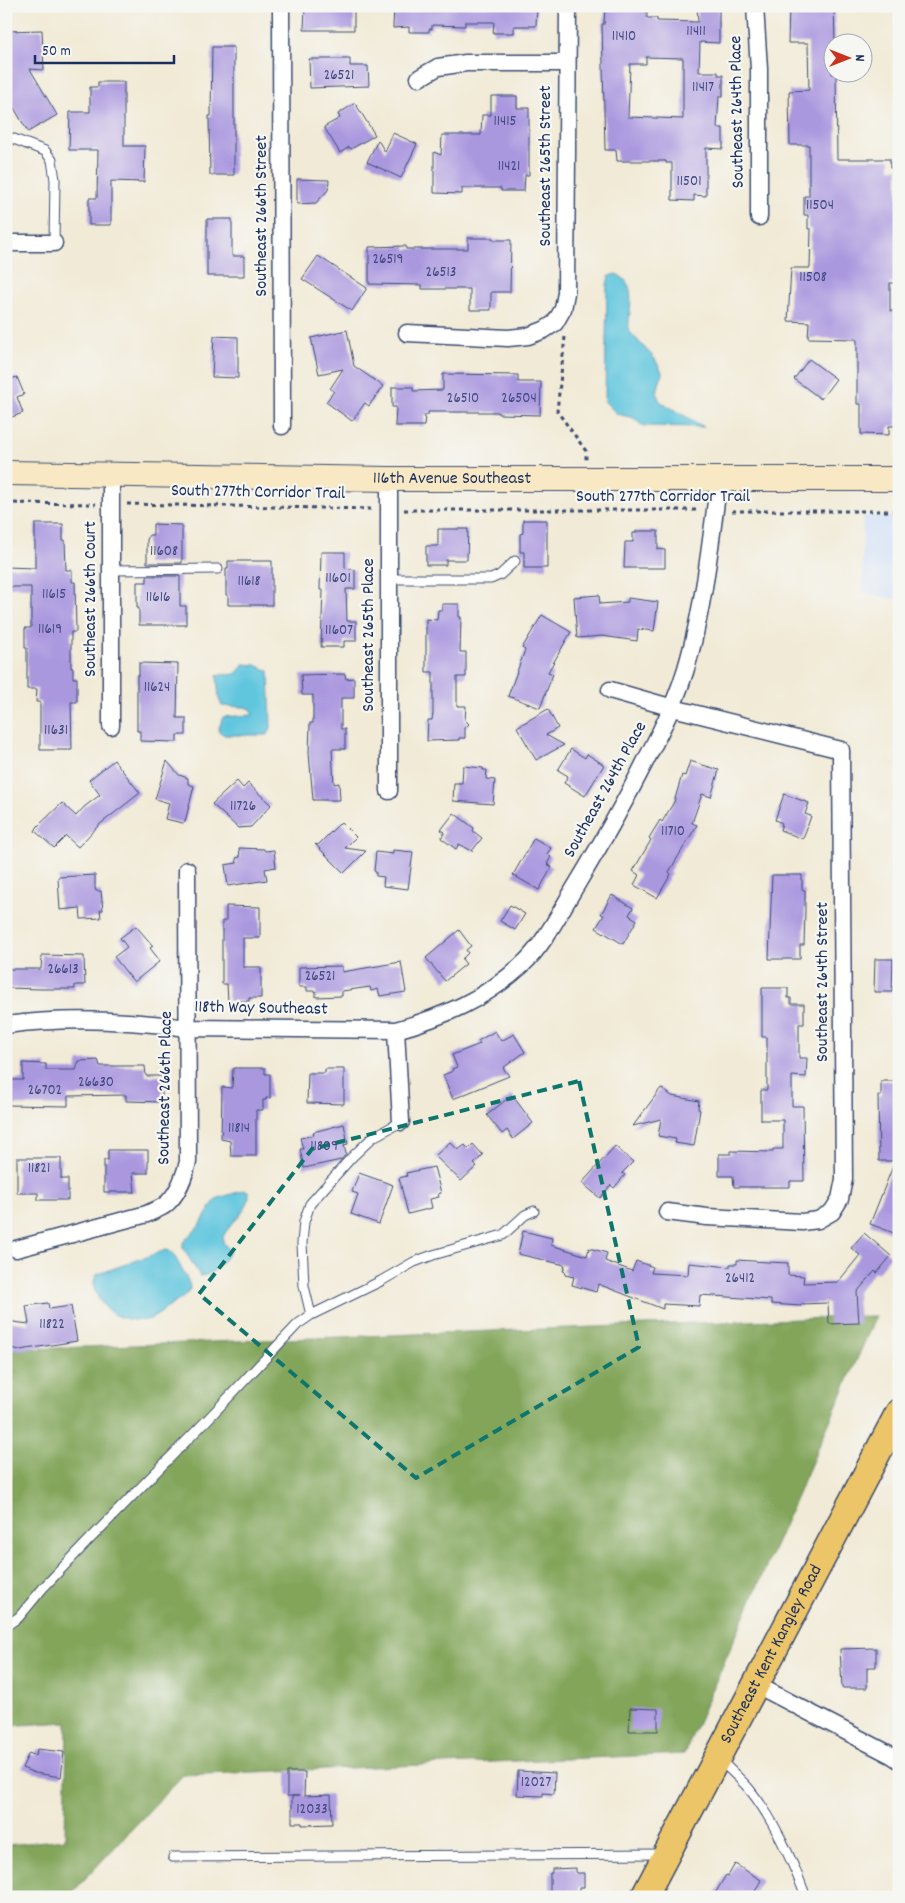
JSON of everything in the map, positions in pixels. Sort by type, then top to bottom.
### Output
[{"type":"main road","name":"116th Avenue Southeast","points":[[6,473],[111,473],[389,479],[899,479]]},
{"type":"main road","name":"Southeast Kent Kangley Road","points":[[644,1897],[899,1412]]},
{"type":"street","name":"Southeast 266th Street","points":[[282,6],[282,426]]},
{"type":"street","name":"Southeast 265th Street","points":[[555,322],[563,309],[566,293],[568,6]]},
{"type":"street","name":"Southeast 264th Place","points":[[755,6],[760,69],[759,217]]},
{"type":"street","points":[[419,78],[438,67],[466,63],[567,63]]},
{"type":"street","points":[[6,244],[54,243]]},
{"type":"street","points":[[407,333],[508,338],[528,336],[544,330],[555,322]]},
{"type":"street","name":"Southeast 266th Court","points":[[111,473],[111,726]]},
{"type":"street","name":"Southeast 265th Place","points":[[389,479],[389,791]]},
{"type":"street","name":"Southeast 264th Place","points":[[396,1030],[427,1022],[456,1010],[492,990],[524,964],[548,932],[618,816],[673,708],[689,658],[702,603],[719,479]]},
{"type":"street","points":[[610,690],[673,708]]},
{"type":"street","name":"Southeast 264th Street","points":[[667,1212],[707,1217],[802,1222],[818,1220],[832,1212],[840,1199],[844,1179],[841,750],[673,708]]},
{"type":"street","name":"Southeast 266th Place","points":[[16,1249],[147,1214],[165,1205],[176,1192],[184,1176],[188,1162],[187,870]]},
{"type":"street","name":"118th Way Southeast","points":[[6,1025],[72,1020],[159,1024],[187,1028],[396,1030]]},
{"type":"street","points":[[396,1030],[401,1122]]},
{"type":"street","points":[[755,1684],[899,1760]]},
{"type":"lane","points":[[6,136],[45,151],[52,160],[55,180],[54,243]]},
{"type":"lane","points":[[389,579],[491,578],[500,575],[515,560]]},
{"type":"lane","points":[[111,570],[218,569]]},
{"type":"lane","points":[[311,1315],[304,1286],[302,1243],[304,1222],[310,1204],[351,1158],[373,1137],[401,1122]]},
{"type":"lane","points":[[6,1626],[18,1617],[49,1581],[298,1324],[311,1315],[381,1281],[414,1262],[504,1235],[525,1215],[534,1211]]},
{"type":"lane","points":[[717,1757],[748,1788],[763,1807],[795,1866],[806,1897]]},
{"type":"lane","points":[[174,1857],[666,1854]]},
{"type":"path","points":[[555,322],[565,333],[566,341],[557,411],[586,451],[586,479]]},
{"type":"path","name":"South 277th Corridor Trail","points":[[6,503],[389,510],[899,511]]},
{"type":"highlighted area","points":[[579,1081],[639,1347],[416,1478],[199,1294],[312,1149]]},
{"type":"shaded area","points":[[863,516],[899,517],[899,600],[862,592]]},
{"type":"green space","points":[[876,1316],[684,1754],[183,1775],[68,1897],[6,1897],[6,1845],[65,1839],[67,1722],[6,1726],[6,1350]]},
{"type":"water","points":[[616,274],[628,284],[630,291],[629,331],[655,359],[662,372],[658,391],[659,399],[704,427],[645,426],[634,418],[617,414],[605,402],[607,285],[609,276]]},
{"type":"water","points":[[244,664],[256,665],[269,671],[271,728],[268,735],[225,735],[218,731],[223,717],[253,715],[251,709],[245,707],[222,706],[219,699],[217,676],[234,674]]},
{"type":"water","points":[[244,1190],[248,1191],[247,1203],[223,1237],[223,1242],[230,1252],[213,1271],[200,1276],[183,1248],[183,1242],[200,1225],[216,1199]]},
{"type":"water","points":[[166,1250],[173,1254],[186,1277],[190,1289],[186,1294],[155,1317],[146,1320],[135,1320],[110,1312],[101,1302],[95,1290],[94,1284],[98,1274]]},
{"type":"building","points":[[305,6],[354,6],[354,30],[304,30]]},
{"type":"building","points":[[394,6],[537,6],[536,26],[514,26],[514,33],[493,33],[494,22],[465,22],[465,26],[432,25],[432,29],[429,29],[429,32],[409,32],[409,27],[393,28]]},
{"type":"building","points":[[605,6],[647,6],[647,18],[657,18],[657,21],[698,22],[697,6],[719,6],[719,43],[700,42],[699,72],[718,72],[718,75],[723,75],[723,96],[719,96],[717,128],[723,128],[723,149],[706,148],[706,196],[694,195],[694,201],[672,200],[672,163],[666,163],[666,161],[617,161],[616,150],[605,150],[602,24],[604,24]],"holes":[[[646,57],[683,58],[683,119],[628,117],[630,64],[646,64]]]},
{"type":"building","points":[[789,6],[834,7],[835,32],[822,32],[822,82],[836,82],[837,159],[890,159],[890,168],[898,168],[897,283],[890,283],[890,311],[897,311],[899,379],[897,426],[889,426],[889,435],[861,434],[861,404],[857,404],[857,339],[808,338],[809,322],[788,321],[791,268],[810,268],[811,229],[808,229],[808,215],[804,215],[804,196],[809,196],[809,145],[790,145],[789,91],[809,90],[808,43],[788,43]]},
{"type":"building","points":[[42,30],[44,70],[30,69],[57,115],[28,132],[6,94],[6,31]]},
{"type":"building","points":[[212,47],[234,47],[234,175],[210,175],[209,116],[211,116]]},
{"type":"building","points":[[309,59],[350,59],[350,66],[368,66],[369,86],[310,88]]},
{"type":"building","points":[[98,82],[124,82],[124,146],[145,146],[144,182],[111,181],[111,225],[89,225],[89,198],[97,198],[98,150],[69,150],[70,112],[90,112],[90,87],[98,87]]},
{"type":"building","points":[[491,96],[517,96],[517,108],[529,108],[529,175],[525,175],[524,191],[501,191],[501,188],[462,188],[462,194],[434,193],[434,152],[441,155],[442,135],[481,135],[482,115],[491,115]]},
{"type":"building","points":[[355,103],[375,135],[340,153],[324,127],[340,118],[338,114]]},
{"type":"building","points":[[393,133],[417,144],[401,178],[367,162],[378,140],[385,152]]},
{"type":"building","points":[[297,179],[329,180],[328,190],[316,203],[297,204]]},
{"type":"building","points":[[207,219],[232,219],[232,256],[244,256],[244,276],[207,276]]},
{"type":"building","points":[[468,238],[511,240],[510,292],[491,292],[491,310],[470,310],[470,289],[422,289],[422,285],[369,284],[369,247],[406,246],[406,249],[468,249]]},
{"type":"building","points":[[318,256],[367,288],[352,311],[302,279]]},
{"type":"building","points":[[347,330],[354,366],[383,386],[369,406],[365,403],[352,421],[326,402],[334,391],[330,389],[343,369],[319,374],[311,338]]},
{"type":"building","points":[[214,336],[238,337],[238,378],[212,377]]},
{"type":"building","points":[[809,359],[836,379],[821,399],[794,379]]},
{"type":"building","points":[[8,371],[11,379],[17,377],[24,394],[17,397],[23,413],[6,419],[6,372]]},
{"type":"building","points":[[443,374],[518,375],[518,382],[541,382],[540,415],[498,414],[498,412],[428,412],[428,415],[425,415],[424,426],[395,426],[396,407],[392,407],[392,387],[413,387],[413,391],[443,390]]},
{"type":"building","points":[[523,520],[547,520],[547,568],[524,568],[524,552],[520,552],[520,534],[523,533]]},
{"type":"building","points":[[35,524],[63,524],[66,570],[72,570],[72,582],[75,582],[76,632],[71,632],[71,668],[73,668],[73,678],[77,678],[77,702],[71,702],[72,750],[40,750],[40,702],[36,702],[37,689],[27,689],[25,628],[31,628],[31,587],[6,587],[6,567],[35,568]]},
{"type":"building","points":[[153,524],[182,525],[182,563],[147,563],[147,540],[149,535],[153,535]]},
{"type":"building","points":[[438,529],[468,529],[467,560],[446,560],[446,565],[426,565],[426,546],[438,546]]},
{"type":"building","points":[[636,531],[658,531],[658,549],[665,550],[665,568],[624,568],[625,542],[633,542],[633,533],[636,533]]},
{"type":"building","points":[[321,552],[345,552],[345,568],[355,570],[355,589],[346,589],[347,621],[356,621],[356,641],[344,641],[344,647],[321,647],[323,590],[320,590]]},
{"type":"building","points":[[228,561],[272,561],[272,605],[228,605],[226,569],[228,569]]},
{"type":"building","points":[[147,576],[180,576],[180,606],[186,606],[186,625],[139,625],[137,582],[147,582]]},
{"type":"building","points":[[599,595],[600,604],[628,602],[628,598],[658,602],[654,631],[638,629],[637,641],[602,636],[577,638],[574,597]]},
{"type":"building","points":[[442,604],[459,604],[459,617],[461,617],[460,652],[466,652],[466,677],[457,677],[457,706],[466,706],[465,720],[469,724],[465,728],[465,738],[459,738],[459,740],[427,741],[428,720],[432,720],[433,713],[433,672],[426,672],[426,619],[437,620],[438,610],[442,610]]},
{"type":"building","points":[[542,615],[571,632],[548,672],[553,674],[540,708],[508,696],[525,650],[522,648]]},
{"type":"building","points":[[139,663],[178,664],[177,718],[186,718],[186,735],[177,735],[177,742],[140,741],[140,731],[137,731],[137,675],[139,675]]},
{"type":"building","points":[[345,674],[346,679],[354,678],[354,698],[341,698],[341,729],[345,729],[345,749],[332,749],[334,784],[339,783],[340,800],[313,800],[309,753],[310,723],[313,723],[313,695],[302,695],[301,675]]},
{"type":"building","points":[[548,709],[558,728],[546,735],[564,745],[536,760],[517,727]]},
{"type":"building","points":[[571,749],[585,758],[587,754],[604,765],[585,796],[564,783],[568,776],[558,770]]},
{"type":"building","points":[[114,760],[140,793],[99,825],[78,847],[66,836],[54,848],[35,831],[38,826],[62,803],[76,816],[84,807],[100,795],[89,780]]},
{"type":"building","points":[[167,761],[179,775],[188,778],[188,784],[194,786],[185,822],[183,823],[165,819],[169,803],[155,799]]},
{"type":"building","points":[[690,761],[719,770],[711,797],[702,794],[692,823],[697,825],[669,872],[671,874],[657,898],[634,885],[639,875],[633,871],[651,840],[649,838],[660,820],[662,822],[674,802],[682,775],[685,776]]},
{"type":"building","points":[[463,766],[483,768],[483,770],[487,770],[486,779],[495,780],[493,804],[453,801],[454,783],[462,783]]},
{"type":"building","points":[[237,781],[243,788],[248,783],[271,805],[251,827],[238,828],[212,804]]},
{"type":"building","points":[[784,794],[809,803],[805,814],[811,816],[803,839],[780,830],[782,823],[775,820]]},
{"type":"building","points":[[454,813],[474,828],[473,831],[482,838],[472,851],[459,844],[456,849],[441,838],[445,832],[441,830]]},
{"type":"building","points":[[341,822],[356,837],[345,848],[366,851],[344,873],[315,844],[318,845]]},
{"type":"building","points":[[534,838],[551,848],[547,854],[551,857],[547,864],[552,867],[539,890],[513,875]]},
{"type":"building","points":[[239,848],[264,849],[265,851],[274,850],[276,867],[265,869],[267,880],[228,886],[225,865],[237,863],[236,858],[240,857]]},
{"type":"building","points":[[393,850],[413,852],[408,889],[383,886],[384,877],[376,876],[374,871],[376,852],[393,854]]},
{"type":"building","points":[[95,875],[96,891],[101,891],[103,910],[100,910],[101,918],[81,919],[80,908],[60,910],[58,877]]},
{"type":"building","points":[[772,875],[802,875],[802,890],[805,890],[805,911],[804,945],[800,945],[800,959],[769,959]]},
{"type":"building","points":[[612,895],[633,908],[629,915],[637,920],[623,944],[596,928],[604,915],[601,914]]},
{"type":"building","points":[[510,905],[525,914],[515,930],[500,921]]},
{"type":"building","points":[[226,906],[260,907],[260,938],[243,938],[243,967],[261,967],[261,998],[249,998],[249,1001],[228,1001],[227,984],[222,984],[222,921],[226,921]]},
{"type":"building","points":[[136,926],[153,946],[150,948],[160,961],[134,982],[114,957],[127,947],[120,938]]},
{"type":"building","points":[[459,930],[471,946],[466,950],[468,953],[462,959],[466,964],[445,981],[426,958]]},
{"type":"building","points":[[42,955],[84,956],[85,985],[75,985],[75,989],[6,988],[6,969],[41,969]]},
{"type":"building","points":[[875,959],[893,959],[892,992],[874,992]]},
{"type":"building","points":[[401,962],[406,992],[380,996],[378,989],[371,991],[370,987],[342,991],[342,996],[316,997],[316,991],[307,991],[307,987],[299,987],[299,967],[342,966],[342,972]]},
{"type":"building","points":[[762,988],[788,988],[788,998],[791,998],[791,1004],[804,1004],[804,1024],[799,1024],[799,1058],[807,1058],[806,1077],[792,1076],[792,1106],[803,1106],[804,1181],[790,1181],[790,1187],[734,1187],[733,1176],[719,1176],[719,1154],[731,1154],[731,1151],[773,1152],[773,1149],[783,1149],[783,1120],[761,1120],[761,1090],[767,1090],[767,1037],[762,1037]]},
{"type":"building","points":[[495,1031],[501,1041],[514,1034],[525,1052],[503,1068],[509,1076],[453,1099],[443,1075],[457,1067],[452,1055],[480,1044],[478,1041]]},
{"type":"building","points":[[98,1060],[100,1066],[145,1066],[146,1076],[162,1076],[162,1102],[126,1101],[126,1095],[68,1096],[68,1106],[6,1105],[6,1080],[23,1080],[23,1063],[46,1064],[46,1070],[76,1070],[79,1061]]},
{"type":"building","points":[[265,1068],[265,1074],[270,1074],[270,1098],[263,1100],[263,1110],[256,1110],[256,1156],[231,1156],[230,1141],[221,1139],[222,1087],[232,1088],[233,1069]]},
{"type":"building","points":[[325,1069],[344,1069],[344,1104],[307,1103],[308,1073],[325,1073]]},
{"type":"building","points":[[881,1081],[899,1081],[899,1235],[870,1224],[895,1161],[879,1161],[878,1096],[881,1096]]},
{"type":"building","points":[[661,1088],[672,1096],[699,1101],[698,1109],[700,1110],[694,1146],[675,1143],[676,1139],[658,1136],[661,1119],[633,1126]]},
{"type":"building","points":[[512,1095],[533,1123],[513,1139],[507,1130],[502,1134],[487,1115]]},
{"type":"building","points":[[344,1124],[348,1144],[344,1145],[346,1154],[341,1160],[304,1168],[300,1149],[303,1149],[300,1138],[314,1135],[313,1132]]},
{"type":"building","points":[[450,1142],[458,1150],[465,1145],[468,1149],[473,1144],[483,1155],[474,1164],[477,1166],[461,1181],[435,1156]]},
{"type":"building","points":[[615,1146],[633,1162],[622,1173],[625,1175],[614,1188],[611,1185],[600,1198],[582,1183]]},
{"type":"building","points":[[108,1150],[148,1150],[148,1173],[133,1173],[135,1192],[104,1192],[104,1160],[108,1160]]},
{"type":"building","points":[[17,1158],[61,1158],[61,1179],[68,1179],[68,1200],[38,1200],[38,1193],[17,1193]]},
{"type":"building","points":[[434,1167],[441,1193],[438,1194],[439,1197],[430,1199],[432,1208],[408,1214],[399,1178],[407,1176],[406,1173]]},
{"type":"building","points":[[359,1173],[393,1185],[379,1224],[351,1214],[358,1194],[352,1192]]},
{"type":"building","points":[[523,1231],[552,1238],[551,1245],[587,1256],[589,1248],[607,1253],[605,1261],[632,1271],[636,1261],[653,1267],[651,1273],[688,1275],[689,1263],[730,1267],[730,1264],[737,1264],[737,1260],[788,1263],[788,1275],[804,1276],[803,1283],[838,1282],[860,1255],[851,1248],[864,1233],[891,1256],[857,1292],[859,1323],[829,1324],[828,1303],[801,1304],[801,1306],[771,1304],[771,1300],[700,1295],[699,1306],[663,1304],[663,1309],[598,1284],[596,1292],[572,1285],[574,1277],[565,1275],[566,1272],[563,1271],[565,1265],[518,1254]]},
{"type":"building","points":[[48,1303],[49,1309],[71,1306],[77,1341],[20,1350],[6,1347],[6,1321],[29,1324],[26,1306]]},
{"type":"building","points":[[876,1648],[876,1667],[867,1667],[867,1688],[842,1688],[840,1649]]},
{"type":"building","points":[[630,1708],[658,1709],[658,1731],[629,1731]]},
{"type":"building","points":[[37,1749],[64,1752],[61,1777],[35,1773],[22,1768],[29,1753],[36,1756]]},
{"type":"building","points":[[518,1771],[555,1773],[554,1794],[543,1793],[543,1796],[517,1795]]},
{"type":"building","points":[[287,1772],[305,1772],[304,1796],[331,1795],[332,1824],[302,1825],[302,1823],[292,1823],[292,1796],[287,1796]]},
{"type":"building","points":[[735,1864],[761,1880],[752,1897],[713,1897],[726,1875],[728,1876]]},
{"type":"building","points":[[576,1868],[576,1873],[584,1873],[584,1887],[579,1887],[579,1897],[550,1897],[550,1873],[552,1873],[552,1869]]}]
